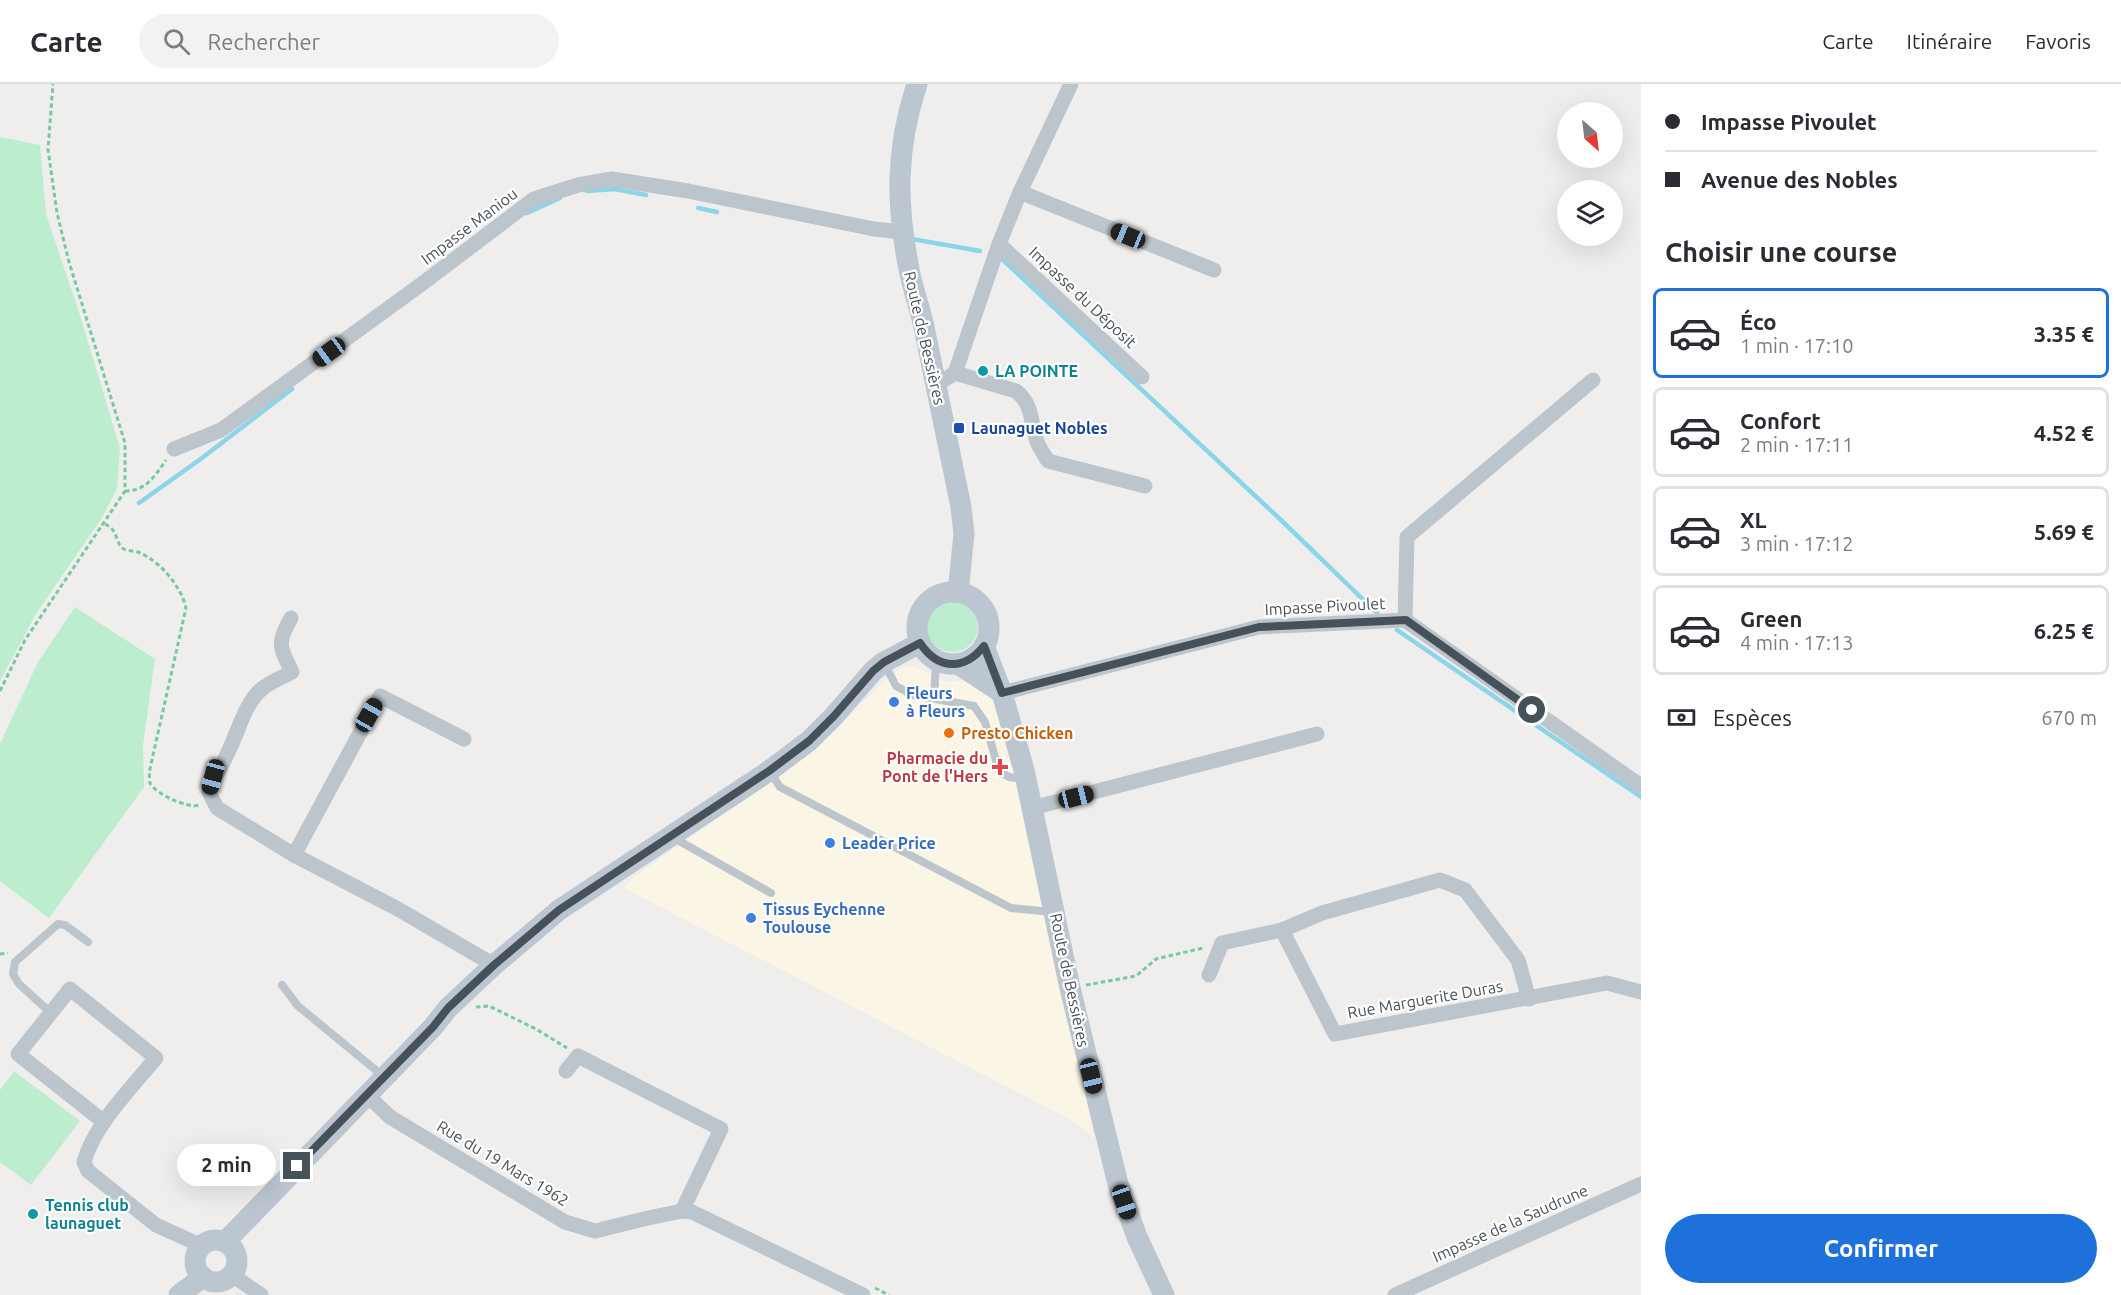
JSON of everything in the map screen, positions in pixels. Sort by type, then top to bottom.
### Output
[{"type":"main road","name":"Route de Bessières","points":[[916,84],[900,152],[898,184],[902,230],[961,507],[964,534],[958,592]]},
{"type":"main road","points":[[958,592],[970,595],[986,612],[989,623],[988,635],[978,654],[958,664],[947,664],[926,653],[916,633],[917,621],[920,611],[936,595],[958,592]]},
{"type":"main road","points":[[225,1242],[433,1027],[448,1008],[494,965],[559,910],[769,771],[809,741],[873,671],[884,662],[920,643]]},
{"type":"main road","name":"Route de Bessières","points":[[984,646],[1002,693],[1026,779],[1070,988],[1118,1184],[1137,1238],[1164,1295]]},
{"type":"main road","points":[[958,664],[1002,693]]},
{"type":"main road","points":[[210,1241],[225,1242],[235,1251],[237,1257],[232,1275],[218,1282],[203,1277],[196,1262],[197,1254],[202,1246],[210,1241]]},
{"type":"main road","points":[[178,1295],[203,1277]]},
{"type":"street","points":[[936,385],[955,373],[999,244],[1020,192],[1071,84]]},
{"type":"street","name":"Impasse Maniou","points":[[174,449],[221,430],[423,284],[534,199],[578,185],[612,180],[688,191],[874,229],[902,230]]},
{"type":"street","points":[[1020,192],[1214,270]]},
{"type":"street","name":"Impasse du Déposit","points":[[999,244],[1142,377]]},
{"type":"street","points":[[955,373],[1016,390],[1024,397],[1029,405],[1038,443],[1048,461],[1145,486]]},
{"type":"street","points":[[1406,620],[1407,537],[1593,380]]},
{"type":"street","points":[[291,618],[281,635],[281,648],[292,672],[264,687],[256,695],[237,729],[230,750],[213,777],[209,792],[212,801],[217,808],[294,855],[398,909],[494,965]]},
{"type":"street","name":"Impasse Pivoulet","points":[[1002,693],[1259,627],[1406,620],[1641,786]]},
{"type":"street","points":[[294,855],[380,696],[464,739]]},
{"type":"street","points":[[1032,808],[1317,734]]},
{"type":"street","name":"Rue Marguerite Duras","points":[[1222,943],[1282,930],[1322,913],[1440,880],[1465,890],[1518,960],[1529,999]]},
{"type":"street","name":"Rue Marguerite Duras","points":[[1282,930],[1335,1034],[1607,983],[1641,992]]},
{"type":"street","points":[[1209,975],[1222,943]]},
{"type":"street","points":[[104,1122],[18,1054],[70,989],[156,1058],[104,1122],[87,1150],[84,1161],[88,1171],[156,1225],[202,1246]]},
{"type":"street","points":[[566,1071],[578,1056],[721,1129],[682,1211],[692,1212],[853,1293]]},
{"type":"street","name":"Rue du 19 Mars 1962","points":[[367,1095],[390,1117],[565,1222],[595,1232],[682,1211]]},
{"type":"street","name":"Impasse de la Saudrune","points":[[1395,1295],[1641,1184]]},
{"type":"street","points":[[232,1275],[261,1295]]},
{"type":"lane","points":[[934,698],[936,660]]},
{"type":"lane","points":[[884,662],[896,686],[913,695],[974,706],[985,722],[999,771],[1009,777],[1026,779]]},
{"type":"lane","points":[[769,771],[780,787],[1011,909],[1055,912]]},
{"type":"lane","points":[[670,836],[771,893]]},
{"type":"lane","points":[[51,1013],[19,984],[13,974],[15,962],[58,924],[65,925],[88,942]]},
{"type":"lane","points":[[282,984],[298,1006],[385,1077]]},
{"type":"path","points":[[0,691],[25,640],[125,491],[125,443],[72,273],[57,213],[48,149],[53,84]]},
{"type":"path","points":[[125,491],[132,491],[150,483],[174,449]]},
{"type":"path","points":[[104,523],[116,532],[120,545],[125,550],[139,553],[168,573],[180,591],[186,608],[149,773],[150,783],[156,789],[186,806],[193,808],[212,801]]},
{"type":"path","points":[[1070,988],[1136,976],[1156,960],[1222,943]]},
{"type":"path","points":[[469,1013],[476,1007],[489,1006],[536,1029],[578,1056]]},
{"type":"shaded area","points":[[902,667],[915,667],[947,682],[972,679],[986,688],[999,707],[1025,810],[1094,1137],[1073,1121],[624,888],[635,876],[756,792],[830,736],[874,691]]},
{"type":"green space","points":[[0,137],[40,145],[46,214],[79,312],[120,448],[117,489],[103,516],[36,614],[0,681]]},
{"type":"green space","points":[[947,600],[957,600],[971,607],[978,626],[971,645],[957,652],[947,652],[937,648],[930,641],[926,631],[926,621],[930,611],[937,604]]},
{"type":"green space","points":[[75,607],[155,659],[143,745],[144,787],[49,918],[0,881],[0,744],[38,662]]},
{"type":"green space","points":[[14,1071],[80,1121],[31,1185],[0,1162],[0,1090]]},
{"type":"waterway","points":[[587,191],[615,189],[646,195]]},
{"type":"waterway","points":[[527,213],[560,198]]},
{"type":"waterway","points":[[698,208],[717,212]]},
{"type":"waterway","points":[[912,239],[980,251]]},
{"type":"waterway","points":[[1002,259],[1377,613]]},
{"type":"waterway","points":[[139,503],[292,389]]},
{"type":"waterway","points":[[1397,630],[1641,797]]},
{"type":"place","name":"LA POINTE","points":[[983,371]]},
{"type":"place","name":"Launaguet Nobles","points":[[959,428]]},
{"type":"place","name":"Fleurs à Fleurs","points":[[894,702]]},
{"type":"place","name":"Presto Chicken","points":[[949,733]]},
{"type":"place","name":"Pharmacie du Pont de l'Hers","points":[[1000,767]]},
{"type":"place","name":"Leader Price","points":[[830,843]]},
{"type":"place","name":"Tissus Eychenne Toulouse","points":[[751,918]]},
{"type":"place","name":"Tennis club launaguet","points":[[33,1214]]},
{"type":"route","points":[[297,1166],[433,1027],[448,1008],[559,910],[769,771],[809,741],[873,671],[884,662],[920,643],[926,653],[947,664],[958,664],[969,660],[984,646],[1002,693],[1259,627],[1406,620],[1532,710]]}]
